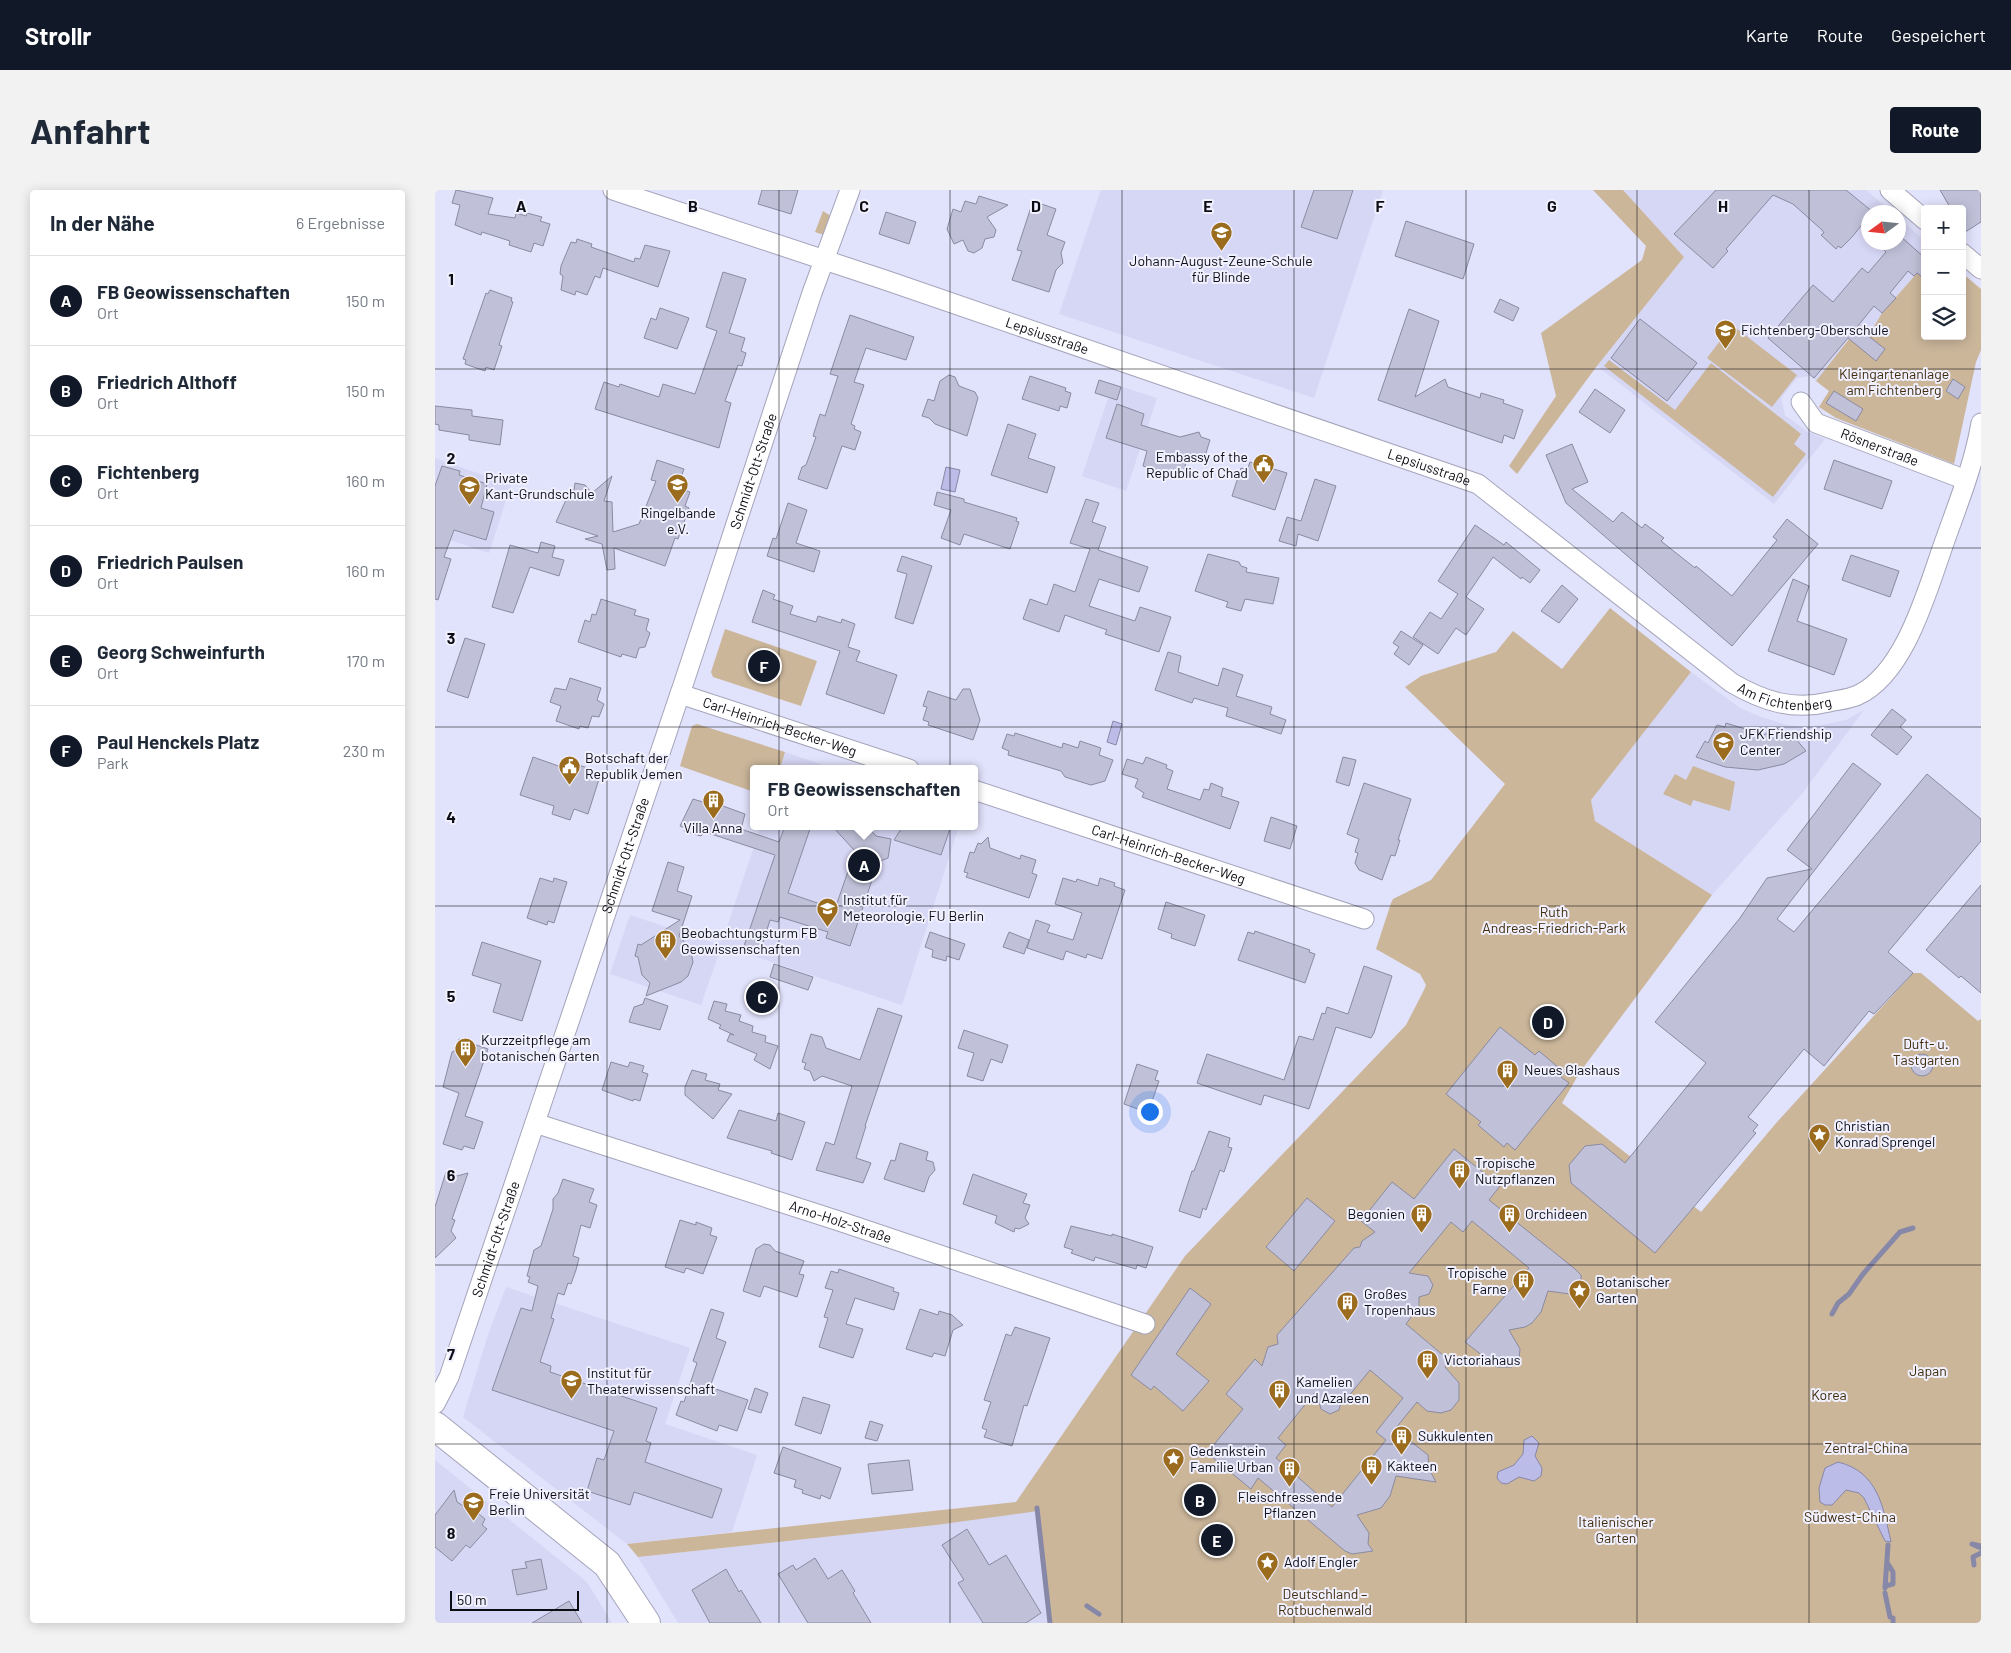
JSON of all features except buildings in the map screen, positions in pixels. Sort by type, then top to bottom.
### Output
[{"type":"main road","points":[[435,1426],[607,1564],[646,1623]]},
{"type":"street","name":"Lepsiusstraße","points":[[613,190],[825,260],[1478,484]]},
{"type":"street","name":"Schmidt-Ott-Straße","points":[[435,1404],[449,1378],[680,694],[809,302],[850,190]]},
{"type":"street","points":[[1890,190],[1921,217]]},
{"type":"street","points":[[1966,256],[1981,269]]},
{"type":"street","name":"Rösnerstraße","points":[[1801,402],[1816,423],[1966,480]]},
{"type":"street","name":"Am Fichtenberg","points":[[1478,484],[1732,683],[1753,696],[1780,704],[1811,707],[1858,695],[1879,681],[1897,658],[1922,605],[1966,480],[1981,423]]},
{"type":"street","name":"Carl-Heinrich-Becker-Weg","points":[[680,694],[897,765]]},
{"type":"street","name":"Carl-Heinrich-Becker-Weg","points":[[978,791],[1364,919]]},
{"type":"street","name":"Arno-Holz-Straße","points":[[535,1123],[848,1224],[1145,1324]]},
{"type":"shaded area","name":"Johann-August-Zeune-Schule für Blinde","points":[[1101,190],[1383,190],[1314,398],[1059,314]]},
{"type":"shaded area","name":"Fichtenberg-Oberschule","points":[[1623,190],[1866,190],[1884,205],[1861,205],[1861,250],[1906,250],[1906,224],[1921,237],[1921,269],[1882,313],[1870,333],[1859,325],[1816,381],[1810,376],[1797,378],[1781,398],[1785,415],[1808,432],[1825,439],[1774,504],[1597,366],[1684,257]]},
{"type":"shaded area","points":[[1113,384],[1157,398],[1126,491],[1082,476]]},
{"type":"shaded area","name":"Private Kant-Grundschule","points":[[435,458],[511,485],[489,553],[435,535]]},
{"type":"shaded area","points":[[946,467],[960,470],[955,492],[941,489]]},
{"type":"shaded area","name":"JFK Friendship Center","points":[[1691,672],[1740,708],[1787,725],[1803,727],[1822,725],[1846,720],[1864,710],[1801,795],[1712,895],[1595,821],[1591,800]]},
{"type":"shaded area","points":[[1113,721],[1122,724],[1116,745],[1107,742]]},
{"type":"shaded area","points":[[785,752],[823,765],[781,765]]},
{"type":"shaded area","name":"Institut für Meteorologie, FU Berlin","points":[[760,830],[958,830],[902,1005],[726,947],[720,950],[701,1005],[610,974],[630,915],[717,944],[723,939]]},
{"type":"shaded area","name":"Institut für Theaterwissenschaft","points":[[506,1287],[690,1348],[665,1424],[757,1455],[732,1532],[627,1544],[463,1417],[487,1338]]},
{"type":"shaded area","points":[[1532,1436],[1539,1443],[1535,1456],[1542,1468],[1541,1476],[1534,1481],[1519,1477],[1507,1484],[1501,1483],[1497,1478],[1498,1472],[1514,1465],[1523,1454],[1524,1440]]},
{"type":"shaded area","name":"Freie Universität Berlin","points":[[435,1460],[587,1582],[612,1623],[435,1623]]},
{"type":"shaded area","points":[[1838,1462],[1862,1474],[1877,1492],[1891,1542],[1885,1541],[1864,1498],[1859,1493],[1846,1490],[1832,1505],[1825,1505],[1820,1502],[1819,1488],[1825,1468]]},
{"type":"shaded area","points":[[1039,1510],[1051,1623],[678,1623],[638,1557],[936,1525]]},
{"type":"green space","points":[[1593,190],[1623,190],[1684,257],[1597,366],[1517,474],[1509,466],[1556,396],[1541,333],[1642,260],[1646,246]]},
{"type":"green space","points":[[823,211],[831,216],[827,236],[815,232]]},
{"type":"green space","name":"Kleingartenanlage am Fichtenberg","points":[[1921,269],[1921,340],[1966,340],[1966,276],[1981,289],[1981,350],[1976,362],[1954,464],[1836,418],[1819,407],[1829,391],[1816,381],[1860,325],[1870,333],[1882,313]]},
{"type":"green space","points":[[1732,325],[1797,375],[1772,407],[1707,358]]},
{"type":"green space","points":[[1609,360],[1675,410],[1711,363],[1801,434],[1794,444],[1806,454],[1773,497],[1604,366]]},
{"type":"green space","name":"Botanischer Garten","points":[[1610,608],[1691,672],[1591,800],[1595,821],[1712,895],[1580,1072],[1562,1103],[1701,1212],[1777,1122],[1913,973],[1921,973],[1978,1021],[1981,1019],[1981,1623],[1051,1623],[1038,1511],[936,1525],[638,1557],[627,1544],[1016,1502],[1185,1256],[1406,1025],[1424,990],[1426,985],[1420,974],[1376,949],[1391,903],[1393,899],[1431,880],[1505,784],[1405,687],[1421,676],[1496,652],[1513,631],[1562,669]]},
{"type":"green space","points":[[725,629],[817,661],[801,706],[713,677],[711,672]]},
{"type":"green space","points":[[697,724],[785,752],[781,765],[750,765],[750,791],[680,766],[692,726]]},
{"type":"green space","points":[[1693,766],[1735,782],[1730,811],[1693,800],[1691,806],[1663,794],[1675,774],[1686,780]]},
{"type":"waterway","points":[[1832,1314],[1838,1303],[1849,1294],[1863,1274],[1900,1232],[1913,1228]]},
{"type":"waterway","points":[[1037,1508],[1050,1623]]},
{"type":"waterway","points":[[1981,1546],[1972,1544],[1981,1548]]},
{"type":"waterway","points":[[1885,1588],[1888,1545]]},
{"type":"waterway","points":[[1974,1565],[1973,1557],[1981,1553]]},
{"type":"waterway","points":[[1885,1586],[1893,1584],[1893,1572],[1888,1564]]},
{"type":"waterway","points":[[1885,1593],[1890,1617]]},
{"type":"waterway","points":[[1087,1606],[1099,1614]]},
{"type":"waterway","points":[[1893,1618],[1893,1623]]},
{"type":"place","name":"Johann-August-Zeune-Schule für Blinde","points":[[1221,252]]},
{"type":"place","name":"Fichtenberg-Oberschule","points":[[1725,349]]},
{"type":"place","name":"Embassy of the Republic of Chad","points":[[1264,484]]},
{"type":"place","name":"Ringelbande e.V.","points":[[678,504]]},
{"type":"place","name":"Private Kant-Grundschule","points":[[469,505]]},
{"type":"place","name":"Paul Henckels Platz","points":[[764,666]]},
{"type":"place","name":"JFK Friendship Center","points":[[1724,761]]},
{"type":"place","name":"Botschaft der Republik Jemen","points":[[569,785]]},
{"type":"place","name":"Villa Anna","points":[[713,819]]},
{"type":"place","name":"FB Geowissenschaften","points":[[864,865]]},
{"type":"place","name":"Institut für Meteorologie, FU Berlin","points":[[827,927]]},
{"type":"place","name":"Beobachtungsturm FB Geowissenschaften","points":[[665,960]]},
{"type":"place","name":"Fichtenberg","points":[[762,997]]},
{"type":"place","name":"Friedrich Paulsen","points":[[1548,1022]]},
{"type":"place","name":"Kurzzeitpflege am botanischen Garten","points":[[465,1067]]},
{"type":"place","name":"Neues Glashaus","points":[[1508,1089]]},
{"type":"place","name":"Christian Konrad Sprengel","points":[[1819,1153]]},
{"type":"place","name":"Tropische Nutzpflanzen","points":[[1459,1190]]},
{"type":"place","name":"Begonien","points":[[1421,1233]]},
{"type":"place","name":"Orchideen","points":[[1509,1233]]},
{"type":"place","name":"Tropische Farne","points":[[1523,1300]]},
{"type":"place","name":"Botanischer Garten","points":[[1580,1309]]},
{"type":"place","name":"Großes Tropenhaus","points":[[1348,1321]]},
{"type":"place","name":"Victoriahaus","points":[[1428,1379]]},
{"type":"place","name":"Institut für Theaterwissenschaft","points":[[571,1400]]},
{"type":"place","name":"Kamelien und Azaleen","points":[[1280,1409]]},
{"type":"place","name":"Sukkulenten","points":[[1402,1455]]},
{"type":"place","name":"Gedenkstein Familie Urban","points":[[1174,1478]]},
{"type":"place","name":"Kakteen","points":[[1371,1485]]},
{"type":"place","name":"Fleischfressende Pflanzen","points":[[1290,1488]]},
{"type":"place","name":"Friedrich Althoff","points":[[1200,1500]]},
{"type":"place","name":"Freie Universität Berlin","points":[[473,1521]]},
{"type":"place","name":"Georg Schweinfurth","points":[[1217,1540]]},
{"type":"place","name":"Adolf Engler","points":[[1268,1581]]},
{"type":"park label","name":"Ruth Andreas-Friedrich-Park","points":[[1554,920]]},
{"type":"park label","name":"Duft- u. Tastgarten","points":[[1926,1052]]},
{"type":"park label","name":"Japan","points":[[1928,1371]]},
{"type":"park label","name":"Korea","points":[[1829,1395]]},
{"type":"park label","name":"Zentral-China","points":[[1866,1448]]},
{"type":"park label","name":"Südwest-China","points":[[1850,1517]]},
{"type":"park label","name":"Italienischer Garten","points":[[1616,1530]]},
{"type":"park label","name":"Deutschland – Rotbuchenwald","points":[[1325,1602]]}]
